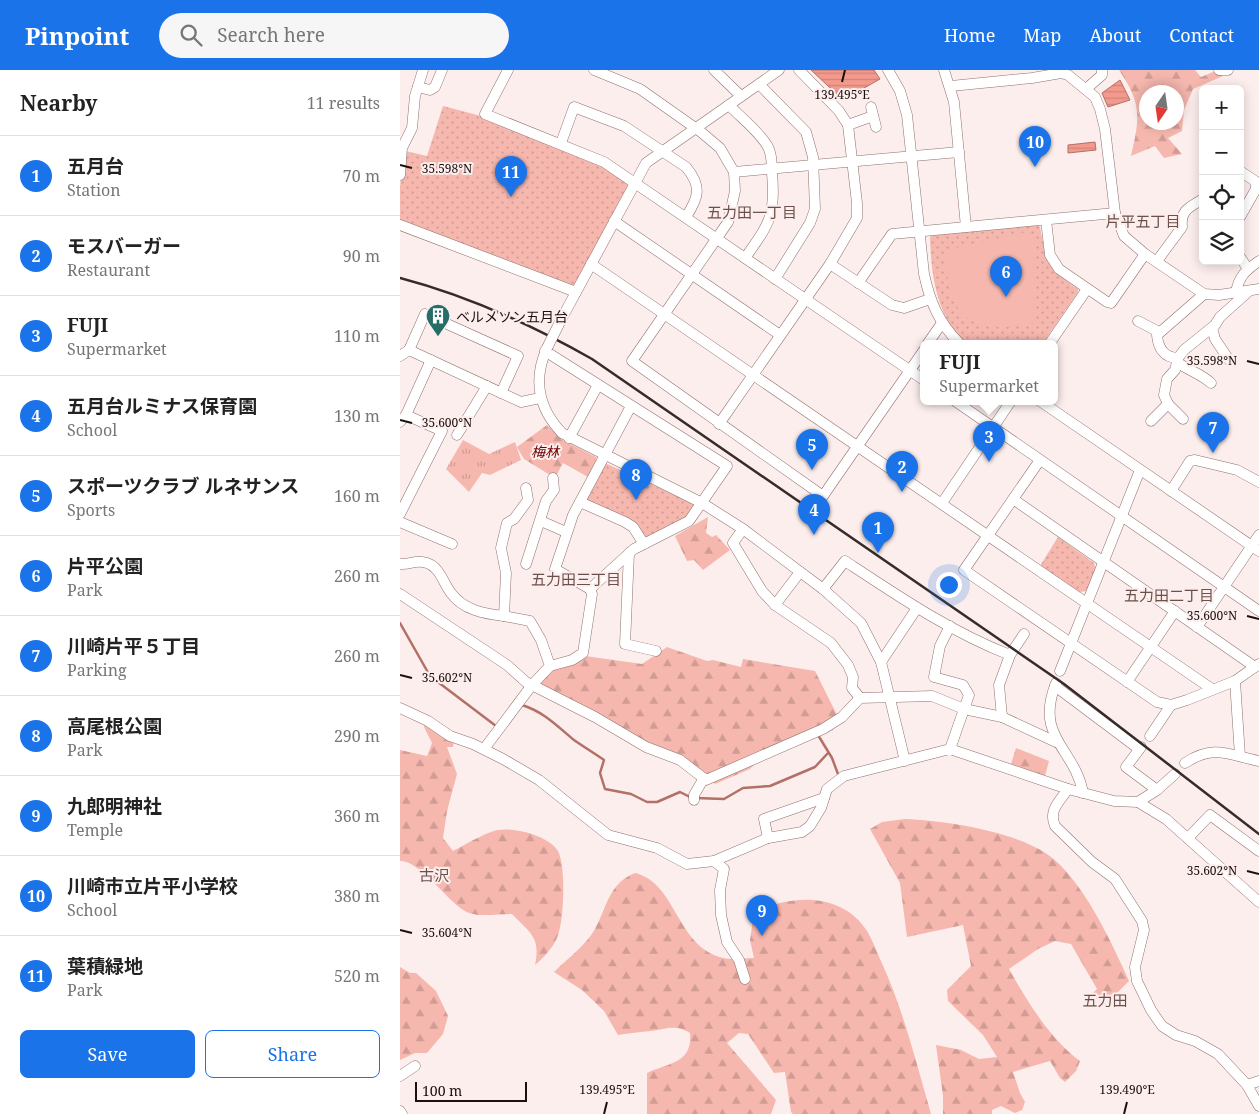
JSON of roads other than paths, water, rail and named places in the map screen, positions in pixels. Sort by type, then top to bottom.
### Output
[{"type":"street","points":[[400,174],[402,148],[412,128],[418,87],[423,70]]},
{"type":"street","points":[[418,87],[430,90],[436,87],[442,70]]},
{"type":"street","points":[[508,70],[485,114],[595,157],[635,182],[920,377]]},
{"type":"street","points":[[594,70],[640,89],[694,127],[720,148],[734,172],[734,206],[728,222],[632,360],[719,424],[824,496],[920,356]]},
{"type":"street","points":[[714,70],[741,96]]},
{"type":"street","points":[[779,70],[694,127],[646,163],[546,350],[538,377],[540,398],[553,424],[569,438],[702,503],[743,529],[823,589],[861,623],[881,662],[905,761]]},
{"type":"street","points":[[719,424],[830,264],[857,218],[853,161],[848,125],[839,111],[799,70]]},
{"type":"street","points":[[888,70],[905,104],[924,274],[930,299],[942,324],[956,340]]},
{"type":"street","points":[[944,70],[951,86],[966,227]]},
{"type":"street","points":[[1086,89],[1102,74],[1102,70]]},
{"type":"street","points":[[1219,70],[1228,70]]},
{"type":"street","points":[[951,86],[1046,72],[1068,75],[1086,89],[1095,97],[1105,128],[1114,213],[1124,236],[1145,254],[1204,294]]},
{"type":"street","points":[[759,84],[806,132],[810,140],[812,164],[815,209],[810,223],[775,279]]},
{"type":"street","points":[[729,104],[768,147],[772,168],[774,195],[770,221],[745,258]]},
{"type":"street","points":[[561,144],[574,107],[624,126],[686,167],[698,186],[696,203],[686,217]]},
{"type":"street","points":[[848,125],[872,112],[876,127]]},
{"type":"street","points":[[734,172],[959,152]]},
{"type":"street","points":[[1244,174],[1255,181],[1256,189],[1244,210]]},
{"type":"street","points":[[1156,261],[1182,227],[1181,218],[1184,210],[1199,202]]},
{"type":"street","points":[[858,283],[892,234],[1114,213]]},
{"type":"street","points":[[1046,220],[1049,249],[1053,262],[1066,275],[1111,303],[1145,254]]},
{"type":"street","points":[[614,221],[780,335]]},
{"type":"street","points":[[400,225],[576,292]]},
{"type":"street","points":[[1236,292],[1238,280],[1248,268],[1259,261]]},
{"type":"street","points":[[1244,262],[1248,268]]},
{"type":"street","points":[[592,264],[942,502],[988,536],[1212,689]]},
{"type":"street","points":[[830,264],[892,305],[904,308],[930,299]]},
{"type":"street","points":[[1052,340],[1087,289]]},
{"type":"street","points":[[1211,383],[1200,373],[1188,370],[1177,360],[1166,356],[1158,343],[1159,332],[1204,294],[1256,291]]},
{"type":"street","points":[[1183,419],[1168,404],[1164,388],[1167,379],[1175,370],[1177,360],[1184,350],[1212,328],[1220,317],[1256,291]]},
{"type":"street","points":[[400,356],[409,350],[425,314],[518,356],[501,393]]},
{"type":"street","points":[[1138,321],[1159,332]]},
{"type":"street","points":[[930,340],[942,324]]},
{"type":"street","points":[[1212,328],[1215,339],[1229,360]]},
{"type":"street","points":[[409,350],[522,402],[540,398]]},
{"type":"street","points":[[546,350],[727,466],[689,521],[644,544],[629,554],[590,589]]},
{"type":"street","points":[[400,514],[404,494],[442,431],[402,421],[431,360]]},
{"type":"street","points":[[569,438],[598,385]]},
{"type":"street","points":[[457,435],[487,386]]},
{"type":"street","points":[[1150,421],[1168,404]]},
{"type":"street","points":[[960,405],[1259,611]]},
{"type":"street","points":[[942,502],[1008,405]]},
{"type":"street","points":[[1046,405],[1255,548]]},
{"type":"street","points":[[484,749],[532,685],[550,666],[572,660],[583,653],[592,594],[590,589],[555,569],[566,532],[631,406]]},
{"type":"street","points":[[1013,500],[1174,612],[1257,666],[1235,681],[1171,705],[1157,702],[964,570],[1040,460]]},
{"type":"street","points":[[1171,491],[1190,462],[1194,460],[1237,470],[1259,482]]},
{"type":"street","points":[[1060,671],[1140,470]]},
{"type":"street","points":[[526,564],[546,500],[554,490],[553,478]]},
{"type":"street","points":[[504,616],[506,572],[500,548],[507,523],[514,519],[528,500],[526,488]]},
{"type":"street","points":[[580,502],[633,527],[644,544]]},
{"type":"street","points":[[541,521],[566,532]]},
{"type":"street","points":[[400,522],[452,544]]},
{"type":"street","points":[[743,529],[733,543],[762,591],[775,605],[831,643],[848,665],[853,677],[852,688],[860,698]]},
{"type":"street","points":[[1197,626],[1224,587],[1255,548],[1259,535]]},
{"type":"street","points":[[629,554],[624,644],[656,651]]},
{"type":"street","points":[[400,564],[419,561],[429,563],[436,569],[457,600],[484,614],[530,621],[541,640],[550,666]]},
{"type":"street","points":[[823,589],[845,562],[916,608],[972,640],[1010,655]]},
{"type":"street","points":[[775,605],[800,572]]},
{"type":"street","points":[[400,594],[500,660],[532,685],[646,747],[680,760],[706,780],[824,729],[842,717],[860,698],[932,696],[964,709],[1002,717],[1056,742]]},
{"type":"street","points":[[881,662],[916,608]]},
{"type":"street","points":[[1127,682],[1174,612]]},
{"type":"street","points":[[950,626],[940,646],[934,677],[964,685],[969,695],[950,749]]},
{"type":"street","points":[[1002,717],[999,686],[1010,655],[1024,634]]},
{"type":"street","points":[[1235,681],[1240,756]]},
{"type":"street","points":[[1083,793],[1076,769],[1056,742],[1051,727],[1050,714],[1055,685],[1140,748],[1126,767],[1157,790]]},
{"type":"street","points":[[1150,736],[1171,705]]},
{"type":"street","points":[[400,708],[428,721],[450,736],[484,749],[554,791],[608,836],[657,848],[684,864],[714,861],[768,838],[802,832],[813,820],[827,789],[844,776],[950,749],[1068,789],[1114,802],[1138,802],[1166,819],[1259,902]]},
{"type":"street","points":[[1185,763],[1198,755],[1209,752],[1223,752],[1259,761]]},
{"type":"street","points":[[1138,802],[1157,790],[1175,774]]},
{"type":"street","points":[[694,797],[704,778]]},
{"type":"street","points":[[1068,789],[1054,809],[1053,821],[1055,826],[1092,862],[1115,879],[1142,921],[1144,930],[1135,967],[1137,981],[1151,1010],[1162,1026],[1176,1035],[1195,1041],[1218,1054],[1247,1085],[1259,1106]]},
{"type":"street","points":[[768,838],[764,819],[824,798]]},
{"type":"street","points":[[1188,838],[1210,815],[1259,851]]},
{"type":"street","points":[[714,861],[724,869],[720,890],[721,916],[727,942],[739,960],[745,979]]},
{"type":"street","points":[[400,1076],[414,1066]]},
{"type":"street","points":[[1247,1085],[1259,1081]]},
{"type":"waterway","points":[[400,623],[430,676],[496,726]]},
{"type":"waterway","points":[[521,707],[522,705],[544,715],[574,740],[604,760],[600,773],[605,789],[631,794],[647,802],[657,802],[680,792],[690,797]]},
{"type":"waterway","points":[[818,735],[832,758],[838,774]]},
{"type":"waterway","points":[[696,798],[724,799],[743,788],[770,786],[815,767],[828,753]]},
{"type":"railway","points":[[400,278],[450,293],[499,312],[546,334],[592,359],[1064,684],[1259,834]]},
{"type":"place","name":"川崎市立片平小学校","points":[[1035,167]]},
{"type":"place","name":"葉積緑地","points":[[511,197]]},
{"type":"place","name":"片平公園","points":[[1006,297]]},
{"type":"place","name":"ベルメソン五月台","points":[[438,337]]},
{"type":"place","name":"川崎片平５丁目","points":[[1213,453]]},
{"type":"place","name":"FUJI","points":[[989,462]]},
{"type":"place","name":"スポーツクラブ ルネサンス","points":[[812,470]]},
{"type":"place","name":"モスバーガー","points":[[902,492]]},
{"type":"place","name":"高尾根公園","points":[[636,500]]},
{"type":"place","name":"五月台ルミナス保育園","points":[[814,535]]},
{"type":"place","name":"五月台","points":[[878,553]]},
{"type":"place","name":"九郎明神社","points":[[762,936]]},
{"type":"district","name":"五力田一丁目","points":[[752,212]]},
{"type":"district","name":"片平五丁目","points":[[1143,221]]},
{"type":"district","name":"五力田三丁目","points":[[576,579]]},
{"type":"district","name":"五力田二丁目","points":[[1169,595]]},
{"type":"district","name":"古沢","points":[[434,875]]},
{"type":"district","name":"五力田","points":[[1105,1000]]},
{"type":"park label","name":"梅林","points":[[545,451]]}]
